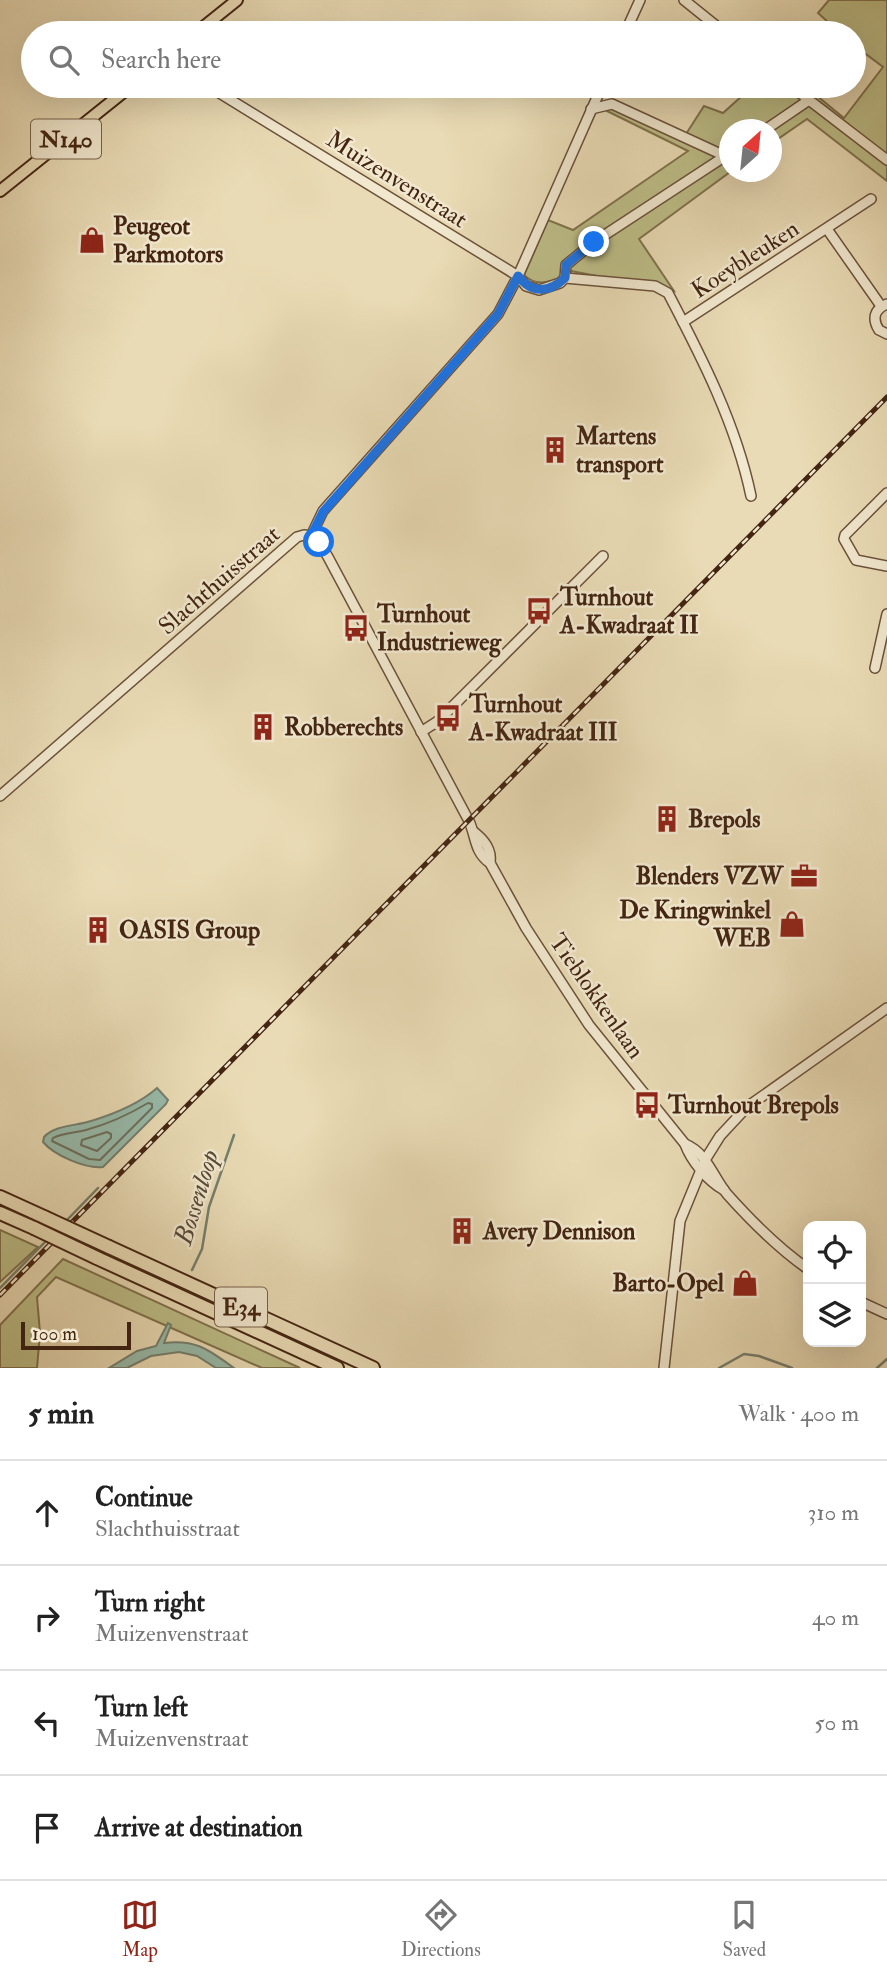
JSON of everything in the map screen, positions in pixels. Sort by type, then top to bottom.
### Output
[{"type":"highway","name":"E34","points":[[0,1196],[373,1368]]},
{"type":"highway","name":"E34","points":[[0,1213],[337,1368]]},
{"type":"main road","points":[[211,21],[237,0]]},
{"type":"main road","name":"N140","points":[[0,191],[116,98]]},
{"type":"street","points":[[630,21],[640,0]]},
{"type":"street","points":[[684,0],[710,21]]},
{"type":"street","name":"Muizenvenstraat","points":[[228,98],[518,276],[526,286],[539,290],[560,283],[565,278],[655,286],[668,293],[726,412],[743,457],[751,496]]},
{"type":"street","name":"Slachthuisstraat","points":[[0,796],[297,537],[311,536],[323,512],[498,314],[518,276],[596,98]]},
{"type":"street","points":[[609,98],[612,104]]},
{"type":"street","points":[[806,98],[887,160]]},
{"type":"street","points":[[781,119],[809,100]]},
{"type":"street","points":[[591,109],[612,104],[719,151]]},
{"type":"street","points":[[565,278],[566,265],[594,242],[719,159]]},
{"type":"street","name":"Koeybleuken","points":[[683,322],[871,200]]},
{"type":"street","name":"Koeybleuken","points":[[827,229],[884,305],[876,311],[875,324],[887,334]]},
{"type":"street","points":[[887,493],[844,539],[856,559],[887,566]]},
{"type":"street","name":"Tieblokkenlaan","points":[[311,536],[319,542],[328,557],[421,732],[474,832],[477,849],[490,863],[539,950],[589,1025],[685,1144],[699,1152],[703,1164],[752,1222],[803,1265]]},
{"type":"street","points":[[421,732],[438,721],[603,556]]},
{"type":"street","points":[[875,668],[887,614]]},
{"type":"street","points":[[664,1368],[680,1221],[703,1164],[720,1136],[747,1107],[887,1008]]},
{"type":"street","points":[[866,1304],[887,1314]]},
{"type":"green space","points":[[829,0],[887,0],[887,181],[807,119],[782,136],[782,119],[719,119],[719,180],[639,239],[674,291],[571,271],[570,276],[540,283],[524,275],[548,220],[573,230],[688,151],[607,111],[612,102],[686,134],[704,106],[723,113],[740,98],[820,98],[844,118],[859,98],[866,98],[866,89],[883,67],[866,54],[866,21],[827,21],[818,13]]},
{"type":"green space","points":[[0,1230],[38,1247],[0,1282]]},
{"type":"green space","points":[[63,1259],[300,1368],[262,1368],[56,1277],[37,1297],[40,1333],[37,1368],[0,1368],[0,1325]]},
{"type":"water","points":[[157,1088],[168,1100],[166,1104],[103,1167],[88,1166],[70,1160],[54,1152],[43,1142],[44,1137],[54,1130],[117,1112]]},
{"type":"water","points":[[168,1323],[171,1325],[164,1343],[194,1344],[234,1368],[216,1368],[197,1356],[179,1352],[151,1356],[127,1368],[109,1368],[137,1351],[156,1346]]},
{"type":"waterway","name":"Bossenloop","points":[[192,1270],[202,1249],[209,1207],[234,1135]]},
{"type":"waterway","points":[[66,1221],[98,1188]]},
{"type":"waterway","points":[[0,1288],[47,1240]]},
{"type":"waterway","points":[[719,1368],[744,1354],[759,1356],[792,1368]]},
{"type":"waterway","points":[[877,1368],[887,1359]]},
{"type":"railway","points":[[0,1295],[887,397]]},
{"type":"place","name":"Peugeot Parkmotors","points":[[92,240]]},
{"type":"place","name":"Martens transport","points":[[555,450]]},
{"type":"place","name":"Turnhout A-Kwadraat II","points":[[539,611]]},
{"type":"place","name":"Turnhout Industrieweg","points":[[356,628]]},
{"type":"place","name":"Turnhout A-Kwadraat III","points":[[448,718]]},
{"type":"place","name":"Robberechts","points":[[263,727]]},
{"type":"place","name":"Brepols","points":[[667,819]]},
{"type":"place","name":"Blenders VZW","points":[[804,876]]},
{"type":"place","name":"De Kringwinkel WEB","points":[[792,924]]},
{"type":"place","name":"OASIS Group","points":[[98,930]]},
{"type":"place","name":"Turnhout Brepols","points":[[647,1105]]},
{"type":"place","name":"Avery Dennison","points":[[462,1231]]},
{"type":"place","name":"Barto-Opel","points":[[745,1283]]},
{"type":"route","points":[[319,542],[311,536],[323,512],[498,314],[518,276],[532,289],[539,290],[560,283],[565,278],[566,265],[594,242]]}]
